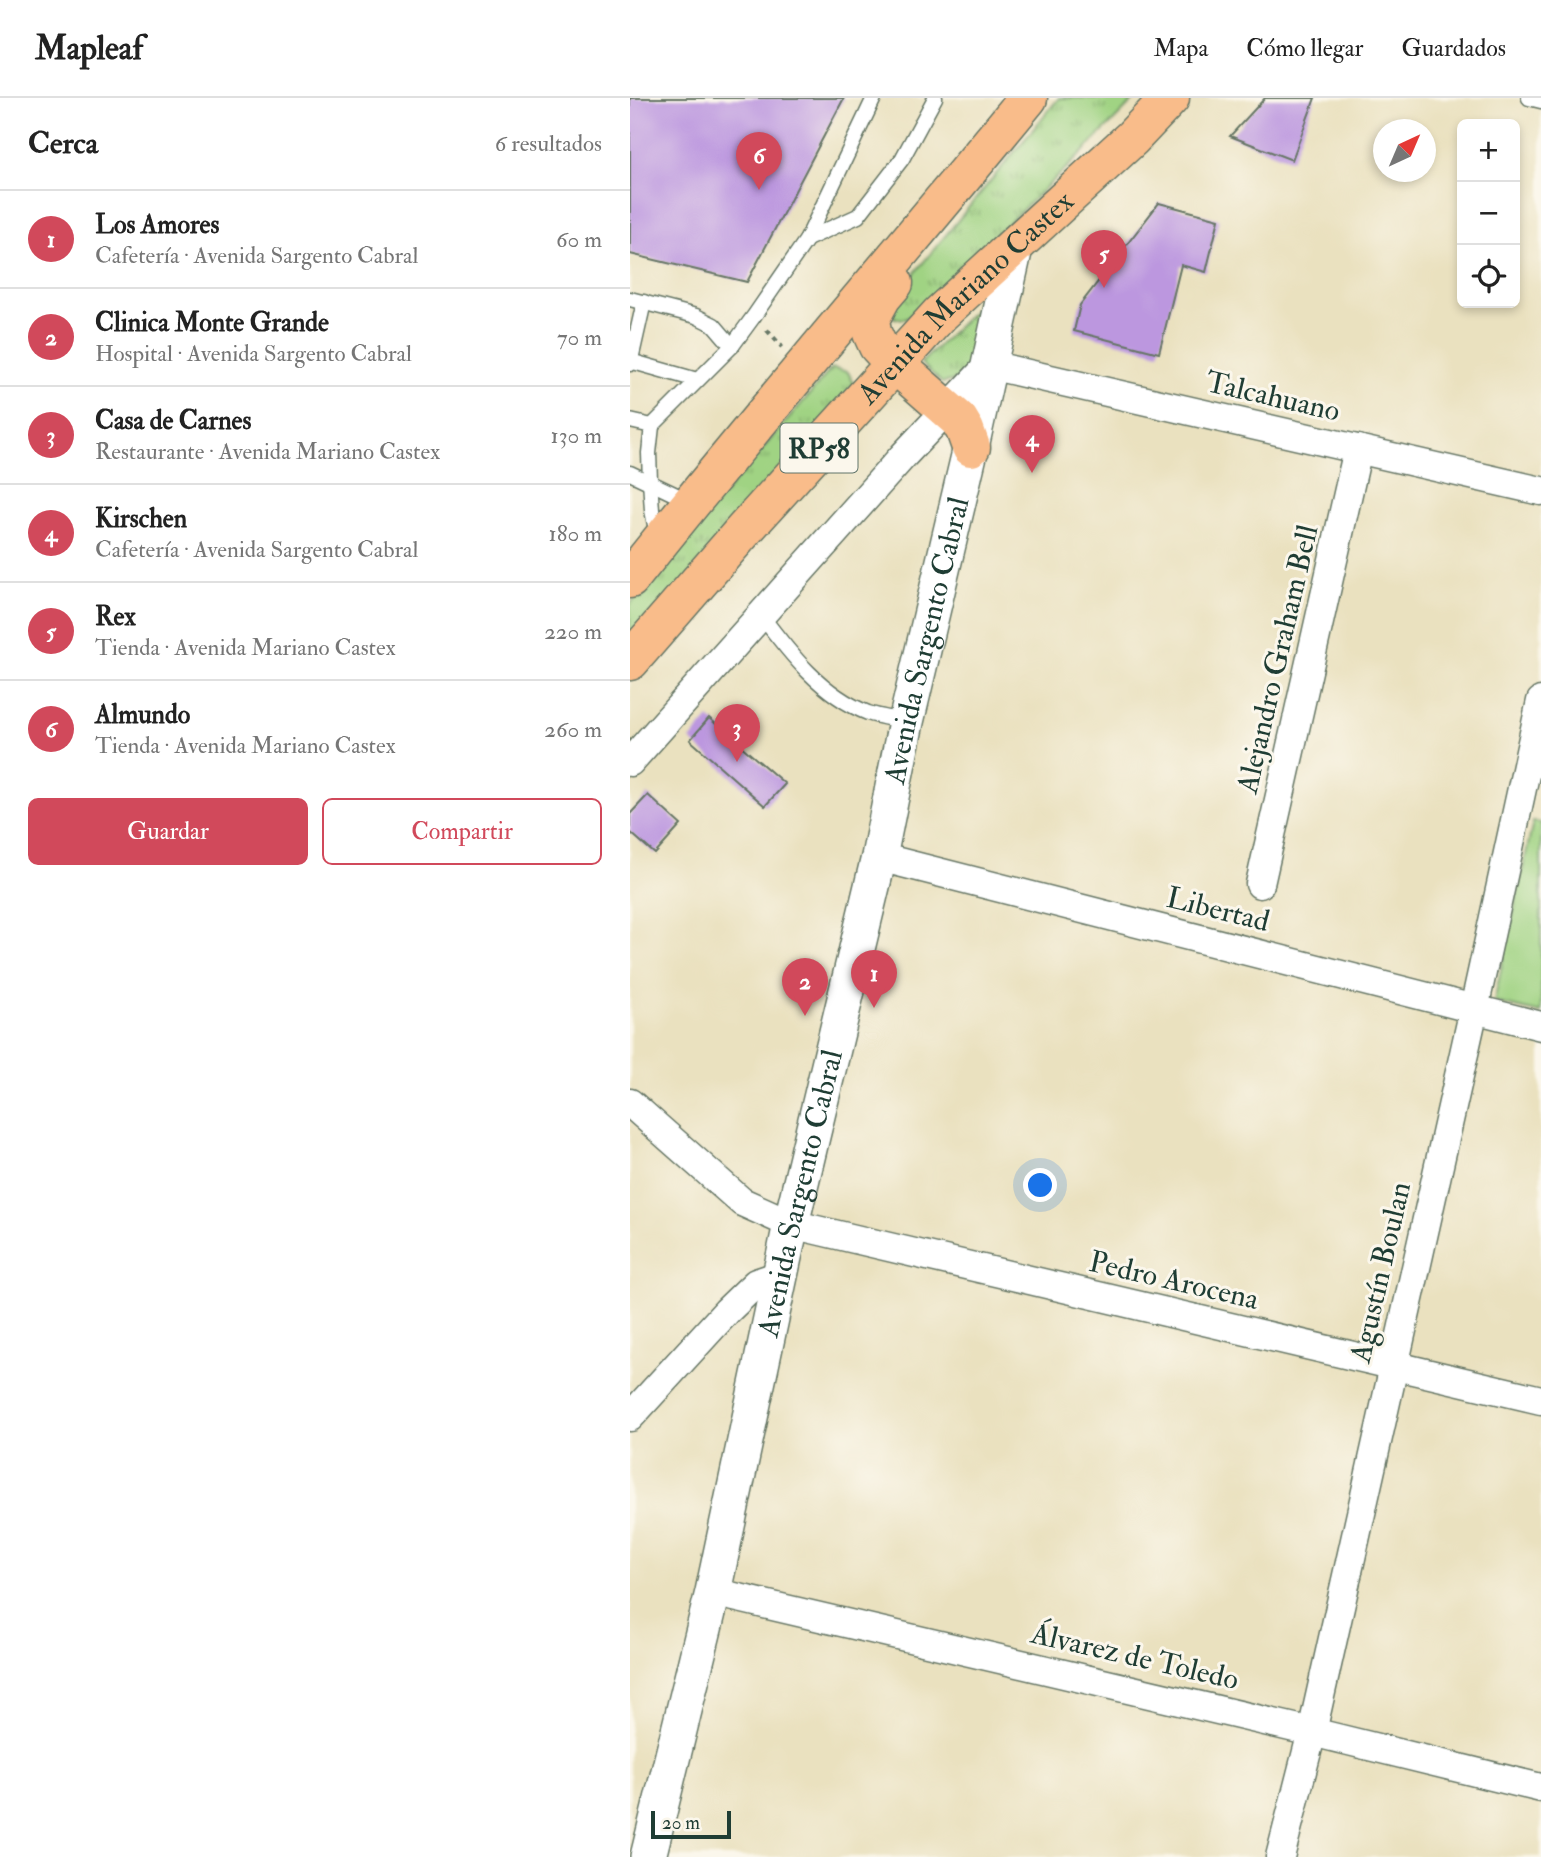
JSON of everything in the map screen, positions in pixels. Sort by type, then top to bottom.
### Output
[{"type":"highway","name":"RP58","points":[[630,579],[803,366],[1028,98]]},
{"type":"highway","name":"Avenida Mariano Castex","points":[[630,662],[940,314],[1132,138],[1170,98]]},
{"type":"highway","points":[[911,240],[903,272],[882,297],[870,319],[872,333],[878,346],[895,364],[959,420],[971,447]]},
{"type":"street","name":"Avenida Sargento Cabral","points":[[648,1857],[713,1592],[791,1224],[879,857],[906,722],[1016,243]]},
{"type":"street","points":[[630,762],[989,365]]},
{"type":"street","name":"Talcahuano","points":[[989,365],[1541,491]]},
{"type":"street","name":"Alejandro Graham Bell","points":[[1260,884],[1358,449]]},
{"type":"street","name":"Agustín Boulan","points":[[1280,1857],[1312,1731],[1541,701]]},
{"type":"street","name":"Libertad","points":[[879,857],[1541,1026]]},
{"type":"street","name":"Pedro Arocena","points":[[630,1103],[741,1202],[791,1224],[1541,1400]]},
{"type":"street","points":[[630,1417],[756,1283],[780,1275]]},
{"type":"street","name":"Álvarez de Toledo","points":[[713,1592],[1312,1731],[1541,1788]]},
{"type":"lane","points":[[659,542],[652,510],[650,481],[652,426],[732,346],[807,239],[874,98]]},
{"type":"lane","points":[[807,239],[858,216],[902,159],[935,98]]},
{"type":"lane","points":[[1529,98],[1541,101]]},
{"type":"lane","points":[[697,380],[630,362],[637,301],[696,316],[714,325],[732,346]]},
{"type":"lane","points":[[630,421],[652,426]]},
{"type":"lane","points":[[630,473],[691,502]]},
{"type":"lane","points":[[761,615],[787,649],[828,691],[869,713],[906,722]]},
{"type":"green space","points":[[1059,98],[1136,98],[1074,161],[906,319],[894,318],[889,304]]},
{"type":"green space","points":[[979,306],[974,360],[959,379],[942,383],[921,363]]},
{"type":"green space","points":[[832,368],[848,372],[855,386],[630,645],[630,604]]},
{"type":"green space","points":[[1533,822],[1541,823],[1541,1013],[1494,1002]]},
{"type":"building","points":[[630,98],[844,98],[747,282],[630,254]]},
{"type":"building","points":[[1265,98],[1315,98],[1292,160],[1230,136]]},
{"type":"building","points":[[1159,203],[1219,219],[1206,272],[1181,265],[1159,353],[1074,331],[1080,305]]},
{"type":"building","points":[[709,718],[785,784],[765,806],[690,740]]},
{"type":"building","points":[[648,795],[681,825],[655,854],[630,832],[630,814]]},
{"type":"place","name":"Almundo","points":[[759,190]]},
{"type":"place","name":"Rex","points":[[1104,288]]},
{"type":"place","name":"Kirschen","points":[[1032,473]]},
{"type":"place","name":"Casa de Carnes","points":[[737,762]]},
{"type":"place","name":"Los Amores","points":[[874,1008]]},
{"type":"place","name":"Clinica Monte Grande","points":[[805,1016]]}]
